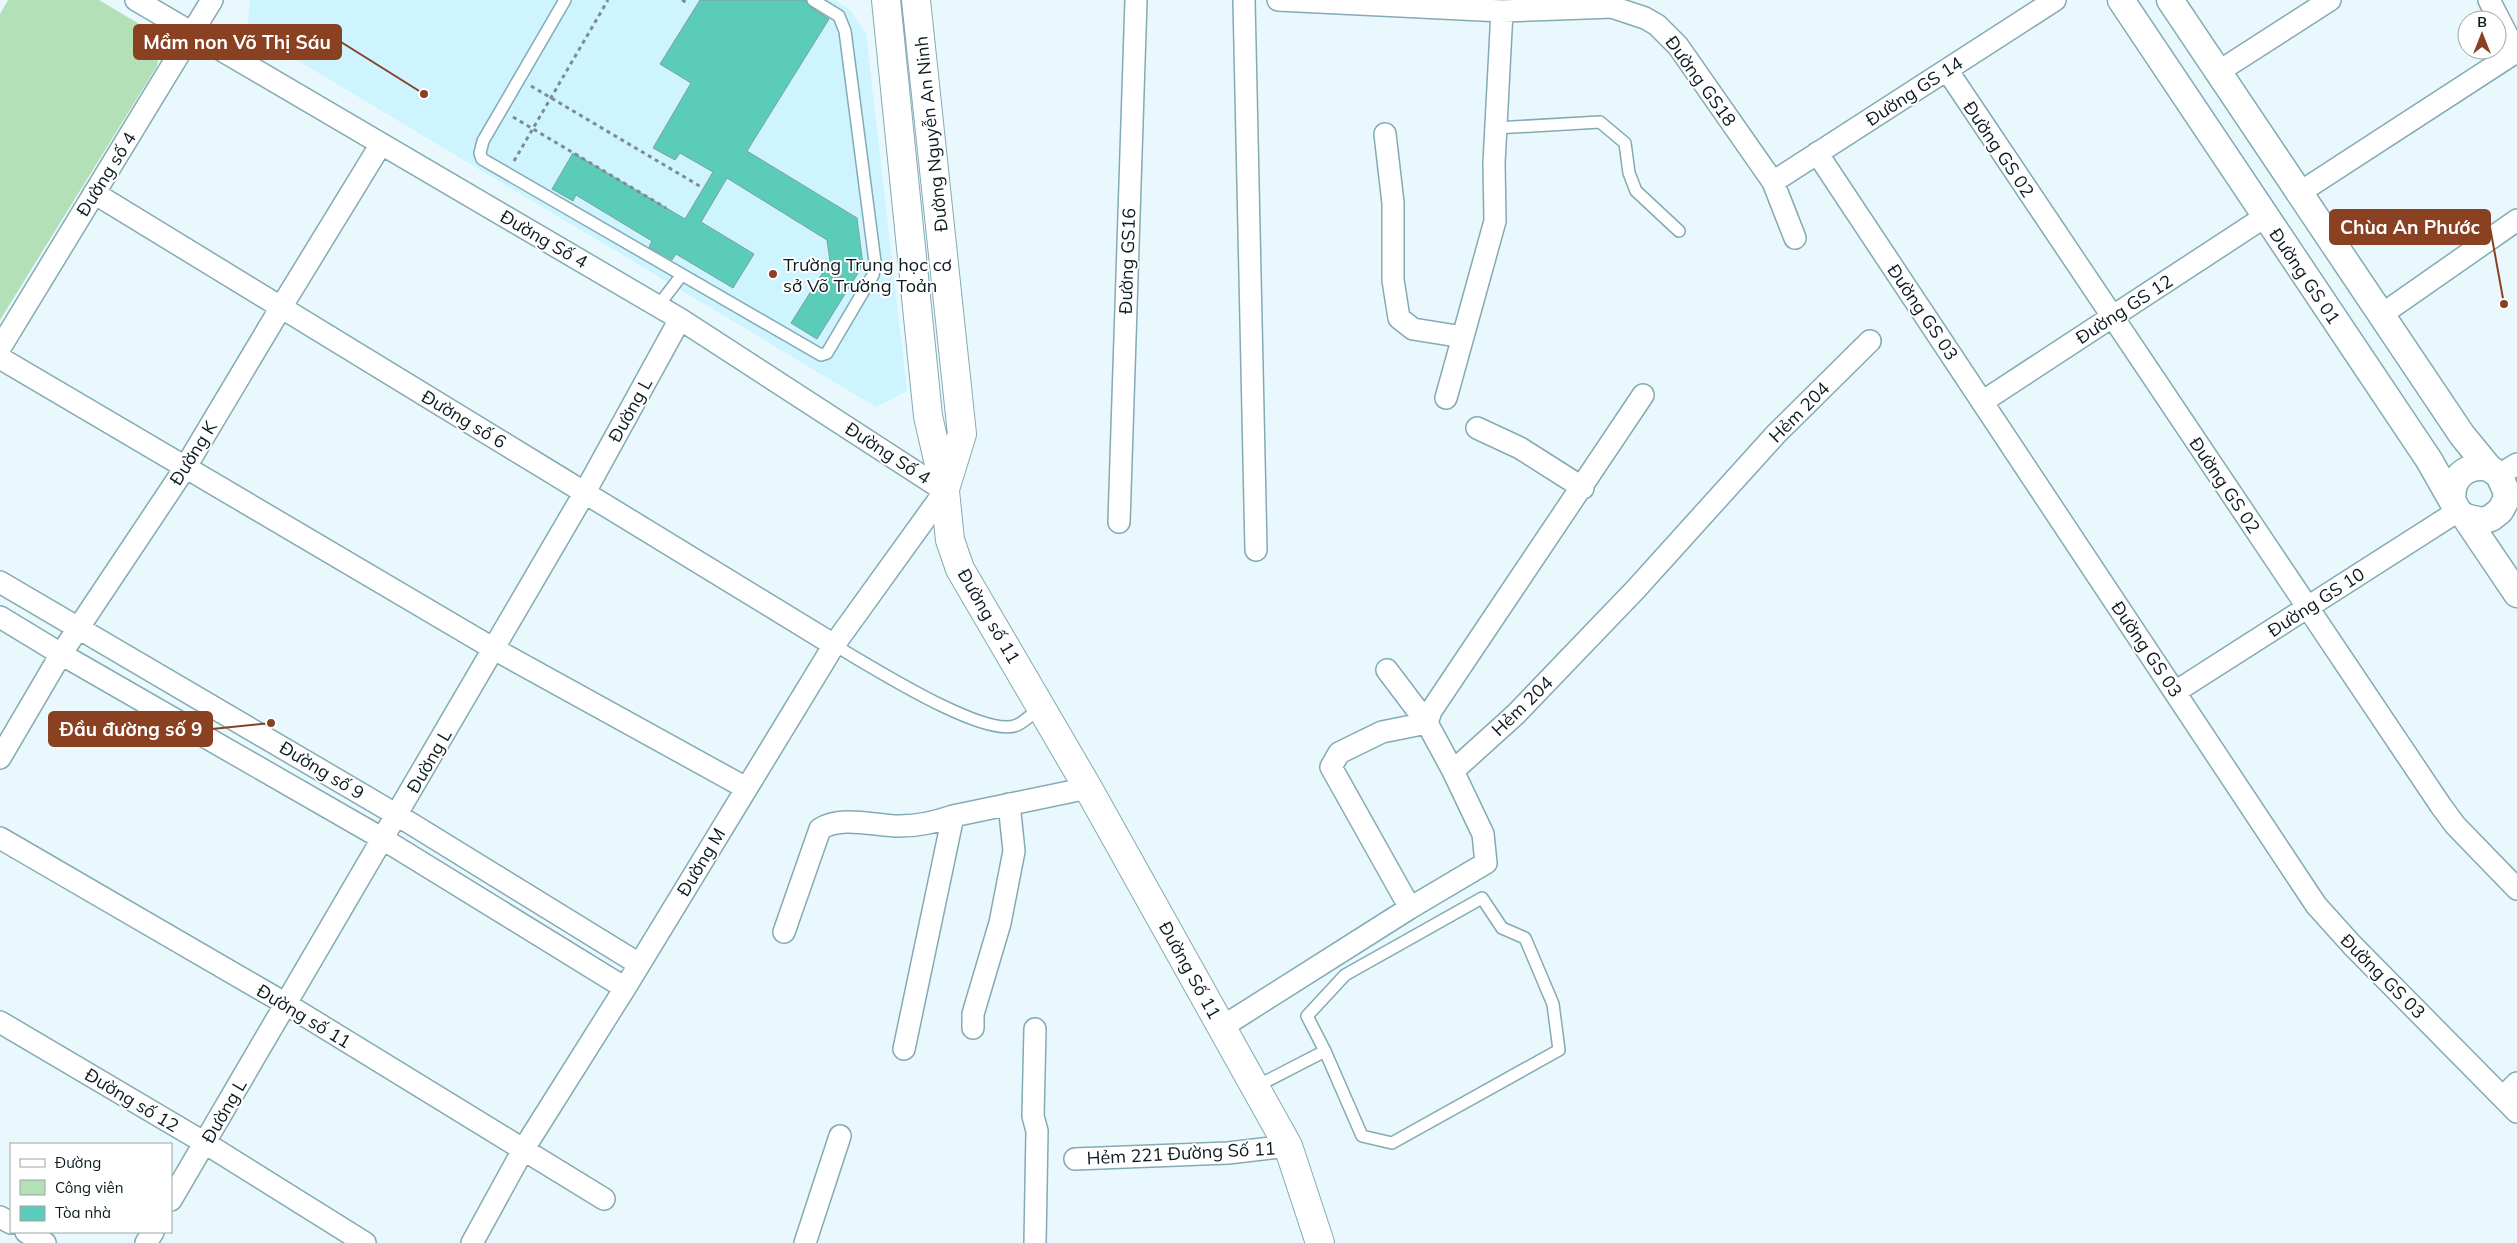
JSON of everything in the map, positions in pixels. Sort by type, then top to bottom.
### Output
[{"type":"main road","name":"Đường Nguyễn An Ninh","points":[[916,0],[962,434],[945,491]]},
{"type":"main road","name":"Đường Nguyễn An Ninh","points":[[885,1],[928,416],[945,491]]},
{"type":"main road","name":"Đường số 11","points":[[945,491],[950,540],[960,569],[1042,706]]},
{"type":"main road","name":"Đường Số 11","points":[[1042,706],[1288,1146],[1320,1243]]},
{"type":"street","name":"Đường Số 4","points":[[136,0],[680,319],[945,491]]},
{"type":"street","name":"Đường số 4","points":[[0,348],[194,33],[212,0]]},
{"type":"street","name":"Đường GS16","points":[[1119,522],[1136,0]]},
{"type":"street","points":[[1244,0],[1256,550]]},
{"type":"street","name":"Đường GS18","points":[[1278,0],[1363,2],[1502,11],[1532,5],[1612,7],[1628,11],[1657,25],[1678,46],[1773,182],[1795,238]]},
{"type":"street","name":"Đường GS 14","points":[[1773,182],[2055,0]]},
{"type":"street","name":"Đường GS 01","points":[[2121,0],[2429,460],[2459,510],[2517,594]]},
{"type":"street","points":[[2170,0],[2462,436],[2502,469],[2511,513],[2500,511],[2491,518],[2482,521],[2459,510],[2452,493],[2454,482],[2460,474],[2466,469],[2480,466],[2502,469]]},
{"type":"street","points":[[2218,72],[2330,0]]},
{"type":"street","points":[[2266,216],[2516,53],[2489,0]]},
{"type":"street","points":[[1446,398],[1495,221],[1496,128],[1502,11]]},
{"type":"street","name":"Đường GS 02","points":[[1946,70],[2455,826],[2517,890]]},
{"type":"street","points":[[1385,134],[1393,203],[1393,280],[1399,318],[1413,329],[1463,337]]},
{"type":"street","name":"Đường K","points":[[0,758],[61,654],[186,468],[381,144]]},
{"type":"street","name":"Đường GS 03","points":[[1817,153],[2322,912],[2512,1098]]},
{"type":"street","name":"Đường số 6","points":[[94,193],[280,309],[585,492],[834,646]]},
{"type":"street","name":"Đường GS 12","points":[[1982,402],[2266,216]]},
{"type":"street","points":[[2381,314],[2517,220]]},
{"type":"street","name":"Đường L","points":[[172,1198],[585,492],[680,319]]},
{"type":"street","name":"Hẻm 204","points":[[1452,771],[1516,714],[1636,589],[1776,434],[1870,341]]},
{"type":"street","points":[[0,358],[494,649],[746,788]]},
{"type":"street","points":[[1427,723],[1431,711],[1583,488],[1643,395]]},
{"type":"street","points":[[1477,428],[1520,448],[1583,488]]},
{"type":"street","name":"Đường M","points":[[472,1243],[523,1150],[640,964],[834,646],[945,491]]},
{"type":"street","name":"Đường GS 10","points":[[2175,692],[2459,510]]},
{"type":"street","name":"Đường số 9","points":[[0,582],[397,815],[640,964]]},
{"type":"street","name":"Đường số 9","points":[[0,617],[383,839],[625,988]]},
{"type":"street","points":[[1222,1027],[1410,908],[1486,863],[1483,834],[1452,771],[1427,723],[1387,670]]},
{"type":"street","points":[[1410,908],[1331,767],[1339,753],[1382,732],[1427,723]]},
{"type":"street","points":[[784,932],[820,829],[835,822],[902,826],[935,822],[953,816],[1088,788]]},
{"type":"street","points":[[973,1028],[973,1014],[1000,923],[1014,851],[1009,804]]},
{"type":"street","points":[[904,1049],[953,816]]},
{"type":"street","name":"Đường số 11","points":[[0,838],[286,1004],[604,1199]]},
{"type":"street","name":"Đường số 12","points":[[0,1022],[205,1143],[365,1243]]},
{"type":"street","points":[[1034,1028],[1033,1116],[1037,1131],[1035,1243]]},
{"type":"street","points":[[805,1243],[840,1136]]},
{"type":"street","name":"Hẻm 221 Đường Số 11","points":[[1075,1159],[1228,1153],[1288,1146]]},
{"type":"street","points":[[28,1233],[45,1243]]},
{"type":"lane","points":[[566,0],[483,141],[480,153],[482,159],[506,175],[821,355],[827,353],[873,275],[875,262],[873,231],[845,31],[839,16],[812,0]]},
{"type":"lane","points":[[1496,128],[1600,122],[1625,143],[1629,173],[1636,191],[1679,231]]},
{"type":"lane","points":[[658,306],[681,276]]},
{"type":"lane","points":[[834,646],[964,717],[987,725],[1016,726],[1042,706]]},
{"type":"lane","points":[[1482,898],[1502,928],[1525,938],[1553,1004],[1560,1050],[1392,1143],[1362,1136],[1325,1051],[1307,1016],[1345,975],[1482,898]]},
{"type":"lane","points":[[1255,1087],[1325,1051]]},
{"type":"path","points":[[506,175],[608,0]]},
{"type":"path","points":[[682,0],[689,4]]},
{"type":"path","points":[[519,79],[703,188]]},
{"type":"path","points":[[502,110],[666,208]]},
{"type":"shaded area","name":"Trường Trung học cơ sở Võ Trường Toản","points":[[250,0],[835,0],[849,9],[866,33],[907,391],[876,407],[247,30]]},
{"type":"green space","points":[[8,0],[99,0],[146,28],[155,39],[160,50],[157,66],[0,320],[0,14]]},
{"type":"building","points":[[700,0],[806,0],[809,6],[829,19],[747,151],[857,218],[863,265],[817,339],[791,323],[830,261],[827,240],[727,178],[701,222],[754,254],[733,288],[676,254],[672,260],[649,247],[652,241],[576,195],[573,201],[552,189],[573,153],[685,219],[713,172],[680,153],[675,160],[653,148],[691,83],[660,64]]},
{"type":"place","name":"Mầm non Võ Thị Sáu","points":[[424,94]]},
{"type":"place","name":"Trường Trung học cơ sở Võ Trường Toản","points":[[773,274]]},
{"type":"place","name":"Chùa An Phước","points":[[2504,304]]},
{"type":"place","name":"Đầu đường số 9","points":[[271,723]]}]
